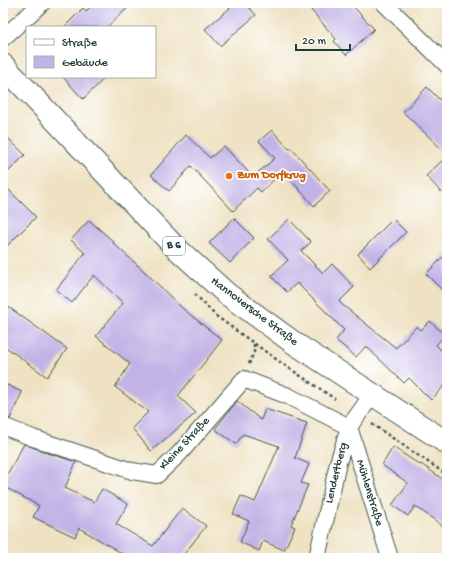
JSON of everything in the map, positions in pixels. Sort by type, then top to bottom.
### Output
[{"type":"main road","name":"Hannoversche Straße","points":[[3,65],[174,246],[227,294],[294,343],[447,443]]},
{"type":"street","points":[[3,38],[42,3]]},
{"type":"street","points":[[384,3],[447,65]]},
{"type":"street","name":"Kleine Straße","points":[[3,426],[132,472],[157,475],[179,454],[244,379],[288,396],[349,427]]},
{"type":"street","name":"Lendertberg","points":[[318,558],[338,463],[349,427],[372,395]]},
{"type":"street","name":"Mühlenstraße","points":[[349,427],[390,558]]},
{"type":"path","points":[[254,344],[254,352]]},
{"type":"building","points":[[94,3],[133,3],[108,26],[65,26],[83,8],[86,11]]},
{"type":"building","points":[[236,3],[245,3],[256,15],[220,46],[205,29]]},
{"type":"building","points":[[319,3],[350,3],[374,29],[346,55],[334,41],[336,39],[311,10]]},
{"type":"building","points":[[64,78],[105,78],[83,99]]},
{"type":"building","points":[[427,87],[447,107],[447,154],[403,112]]},
{"type":"building","points":[[272,130],[289,149],[291,148],[330,191],[314,206],[283,171],[261,192],[257,188],[233,211],[191,166],[169,191],[151,175],[186,135],[210,158],[224,146],[253,177],[275,158],[259,141]]},
{"type":"building","points":[[3,133],[25,155],[3,177]]},
{"type":"building","points":[[447,156],[447,198],[426,176]]},
{"type":"building","points":[[3,184],[36,217],[3,250]]},
{"type":"building","points":[[234,218],[254,238],[230,263],[209,243]]},
{"type":"building","points":[[289,219],[311,242],[301,251],[323,273],[332,264],[354,287],[339,302],[396,348],[417,326],[421,330],[430,321],[445,335],[436,345],[447,356],[447,383],[431,400],[409,378],[404,383],[366,346],[356,357],[336,340],[344,330],[297,283],[287,292],[271,276],[288,260],[268,239]]},
{"type":"building","points":[[393,219],[406,232],[370,268],[358,254]]},
{"type":"building","points":[[89,220],[114,242],[113,243],[182,308],[222,340],[178,396],[196,413],[151,451],[132,428],[148,412],[115,387],[130,364],[96,336],[123,303],[94,275],[72,303],[56,290],[85,253],[71,240]]},
{"type":"building","points":[[447,253],[447,295],[426,274]]},
{"type":"building","points":[[3,303],[67,349],[47,377],[3,345]]},
{"type":"building","points":[[3,383],[22,392],[10,419],[3,417]]},
{"type":"building","points":[[237,401],[261,420],[265,409],[307,423],[295,458],[309,464],[301,483],[308,485],[291,525],[295,527],[284,550],[263,541],[259,551],[240,542],[249,521],[233,514],[241,496],[255,502],[279,446],[243,434],[236,444],[215,429]]},
{"type":"building","points":[[24,444],[48,454],[76,462],[65,488],[94,502],[102,489],[128,504],[116,524],[153,546],[182,508],[206,526],[181,558],[130,558],[79,528],[75,537],[33,517],[39,506],[3,486],[3,482]]},
{"type":"building","points":[[393,447],[447,482],[447,529],[415,506],[408,516],[392,505],[408,483],[382,465]]},
{"type":"place","name":"Zum Dorfkrug","points":[[229,176]]}]
